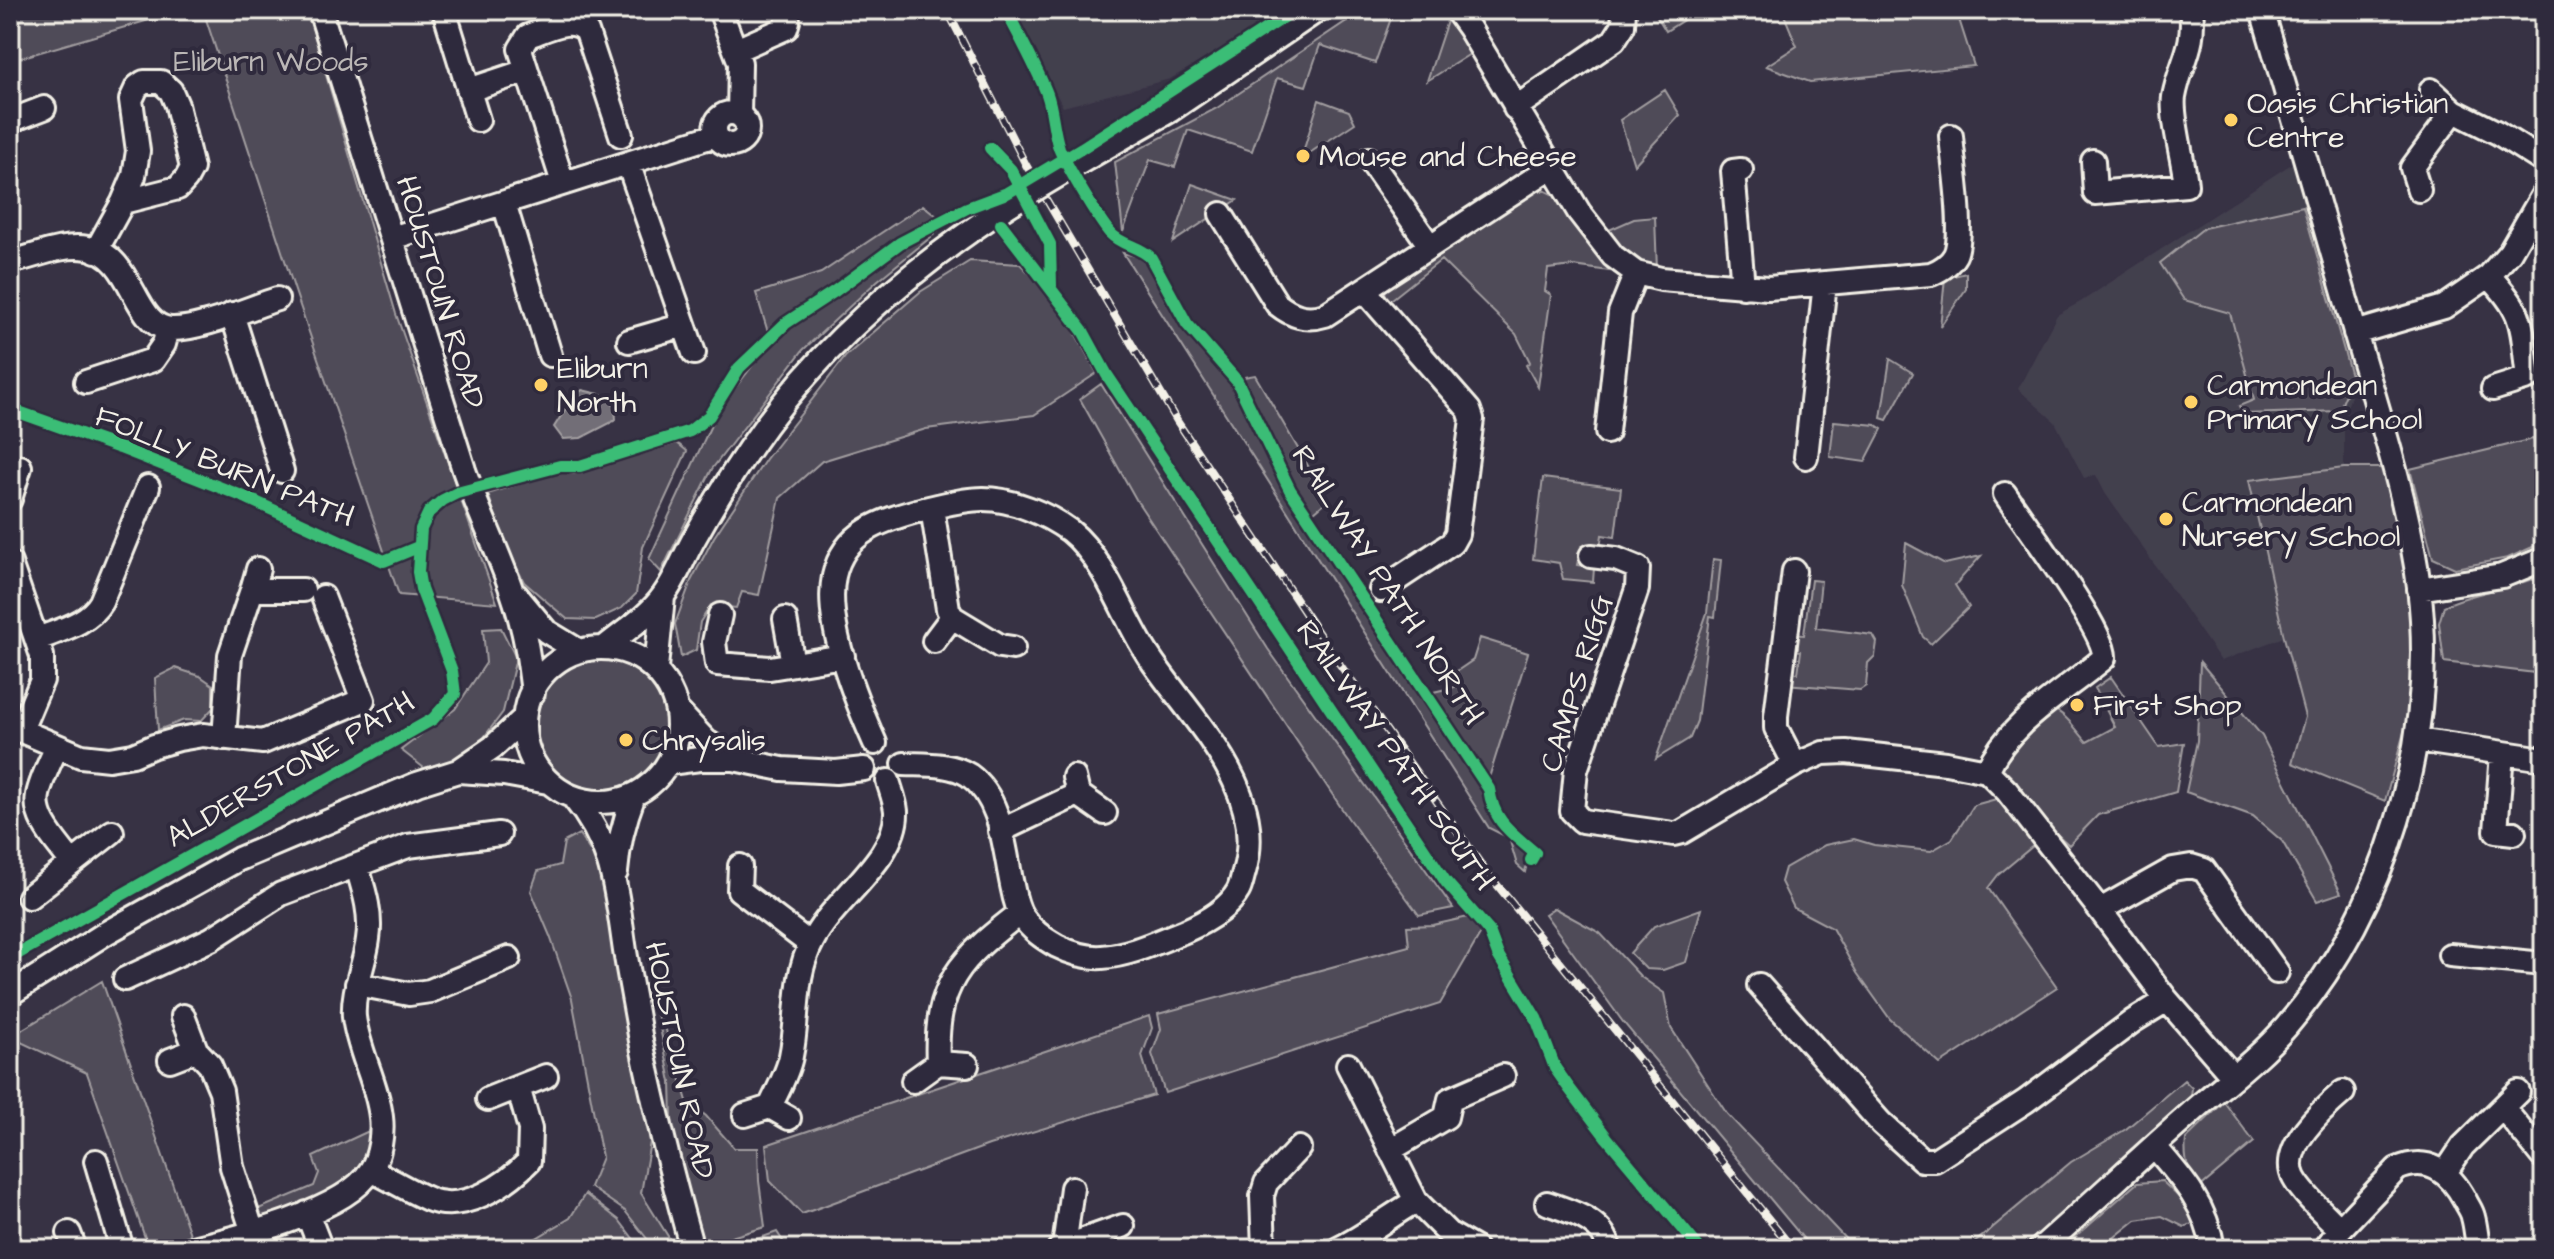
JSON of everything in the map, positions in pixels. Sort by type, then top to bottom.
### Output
[{"type":"street","name":"HOUSTOUN ROAD","points":[[320,10],[479,513],[511,589],[522,625],[533,693]]},
{"type":"street","points":[[444,10],[478,120]]},
{"type":"street","points":[[392,238],[628,163],[729,116],[740,63],[720,10]]},
{"type":"street","points":[[736,50],[786,28],[787,10]]},
{"type":"street","points":[[604,648],[663,597],[732,474],[768,423],[804,380],[888,294],[932,258],[1012,203],[1171,110],[1318,10]]},
{"type":"street","points":[[1456,10],[1550,168],[1593,233],[1613,256],[1636,273],[1661,279],[1768,288],[1931,274],[1942,269],[1954,256],[1959,239],[1951,136]]},
{"type":"street","points":[[1515,108],[1614,40],[1623,26],[1624,10]]},
{"type":"street","points":[[2093,161],[2095,193],[2190,175],[2173,100],[2191,45],[2191,10]]},
{"type":"street","points":[[2040,1249],[2285,1028],[2331,965],[2379,874],[2398,815],[2416,740],[2424,660],[2419,589],[2402,496],[2262,10]]},
{"type":"street","points":[[563,183],[520,49],[528,36],[573,22],[582,25],[621,135]]},
{"type":"street","points":[[469,90],[526,71]]},
{"type":"street","points":[[96,251],[134,176],[138,151],[131,100],[137,87],[144,82],[161,82],[171,91],[177,105],[192,168],[178,188],[123,202]]},
{"type":"street","points":[[2431,90],[2454,111],[2498,133],[2544,162]]},
{"type":"street","points":[[15,125],[44,108]]},
{"type":"street","points":[[2419,190],[2412,168],[2454,111]]},
{"type":"street","points":[[1369,159],[1430,246]]},
{"type":"street","points":[[628,163],[694,353]]},
{"type":"street","points":[[1221,214],[1277,304],[1289,314],[1305,318],[1325,315],[1550,168]]},
{"type":"street","points":[[1741,170],[1733,171],[1743,287]]},
{"type":"street","points":[[2355,333],[2444,307],[2489,276],[2510,252],[2544,193]]},
{"type":"street","points":[[504,203],[550,355]]},
{"type":"street","points":[[10,262],[62,249],[87,247],[108,255],[125,274],[148,317],[168,329],[189,327],[277,299]]},
{"type":"street","points":[[1607,432],[1620,313],[1636,273]]},
{"type":"street","points":[[2489,276],[2518,312],[2535,376],[2493,389]]},
{"type":"street","points":[[1806,457],[1825,283]]},
{"type":"street","points":[[1364,290],[1469,410],[1472,419],[1457,534],[1452,543],[1381,590]]},
{"type":"street","points":[[232,314],[282,471]]},
{"type":"street","points":[[629,341],[684,325]]},
{"type":"street","points":[[86,382],[116,382],[153,360],[164,344],[168,329]]},
{"type":"street","points":[[38,639],[95,613],[148,487]]},
{"type":"street","points":[[2005,494],[2092,623],[2105,649],[2104,658],[2016,728],[1987,771],[1995,777],[2100,910],[2167,1000],[2233,1076]]},
{"type":"street","points":[[875,743],[855,698],[843,656],[832,595],[833,577],[849,543],[864,529],[882,521],[932,508],[985,498],[1019,505],[1069,530],[1094,558],[1141,644],[1210,738],[1229,770],[1250,829],[1246,863],[1238,892],[1221,909],[1196,926],[1134,951],[1101,957],[1079,955],[1047,940],[1032,929],[1020,913],[996,812],[982,788],[968,775],[950,767],[904,764]]},
{"type":"street","points":[[932,508],[948,609],[952,617],[1000,646],[1013,648]]},
{"type":"street","name":"CAMPS RIGG","points":[[1591,556],[1616,559],[1638,568],[1637,589],[1576,770],[1572,811],[1582,821],[1674,834],[1682,832],[1795,765],[1823,753],[1846,752],[1946,763],[1987,771]]},
{"type":"street","points":[[2419,589],[2502,576],[2544,559]]},
{"type":"street","points":[[10,563],[42,656],[42,680],[15,728],[81,756],[109,759],[203,735],[224,738],[263,742],[366,706],[313,594],[255,580],[230,655],[224,738]]},
{"type":"street","points":[[1794,571],[1776,728],[1795,765]]},
{"type":"street","name":"HOUSTOUN ROAD","points":[[511,589],[546,631],[579,651]]},
{"type":"street","points":[[656,668],[663,597]]},
{"type":"street","points":[[720,615],[714,642],[720,674],[843,656]]},
{"type":"street","points":[[934,641],[952,617]]},
{"type":"street","points":[[785,619],[793,664]]},
{"type":"street","points":[[10,994],[106,933],[239,859],[381,799],[458,771],[493,747],[523,719],[538,682],[551,667],[579,651],[604,648],[637,656],[656,668],[677,710],[706,741],[734,759]]},
{"type":"street","points":[[458,771],[504,774],[548,782],[573,797],[613,802],[634,795],[653,783],[669,763],[678,737],[677,710]]},
{"type":"street","points":[[523,719],[528,747],[537,768],[548,782]]},
{"type":"street","points":[[2416,740],[2544,759]]},
{"type":"street","points":[[884,741],[898,746],[904,764],[896,778],[874,780],[864,769],[864,753],[875,743],[884,741]]},
{"type":"street","points":[[57,746],[38,795],[38,809],[42,821],[72,863]]},
{"type":"street","points":[[2497,831],[2502,753]]},
{"type":"street","points":[[669,763],[734,759],[782,769],[836,772],[864,769]]},
{"type":"street","points":[[745,1115],[780,1113],[791,1058],[801,977],[810,944],[826,919],[884,853],[893,836],[896,810],[888,781]]},
{"type":"street","points":[[1000,831],[1076,785],[1105,813]]},
{"type":"street","name":"HOUSTOUN ROAD","points":[[615,881],[622,832],[634,795]]},
{"type":"street","name":"HOUSTOUN ROAD","points":[[573,797],[591,819],[605,848],[615,881],[642,1044],[692,1249]]},
{"type":"street","points":[[29,897],[112,832]]},
{"type":"street","points":[[125,979],[162,975],[281,894],[408,846],[499,834]]},
{"type":"street","points":[[740,866],[739,890],[810,944]]},
{"type":"street","points":[[2100,910],[2173,869],[2191,866],[2204,870],[2277,972]]},
{"type":"street","points":[[189,1249],[253,1233],[307,1213],[358,1185],[371,1170],[379,1150],[381,1121],[377,1091],[358,1039],[354,1013],[357,984],[369,938],[368,906],[357,867]]},
{"type":"street","points":[[938,1063],[937,1032],[943,1002],[960,965],[1020,913]]},
{"type":"street","points":[[2450,955],[2476,967],[2544,964]]},
{"type":"street","points":[[357,984],[409,994],[430,991],[489,976],[509,958]]},
{"type":"street","points":[[1759,985],[1881,1123],[1928,1162],[2026,1101],[2133,1021],[2167,1000]]},
{"type":"street","points":[[183,1016],[196,1050],[210,1065],[221,1091],[232,1167],[253,1233]]},
{"type":"street","points":[[170,1060],[196,1050]]},
{"type":"street","points":[[913,1081],[938,1063],[967,1065]]},
{"type":"street","points":[[1348,1065],[1416,1201],[1448,1233],[1476,1249]]},
{"type":"street","points":[[488,1099],[546,1076]]},
{"type":"street","points":[[1390,1150],[1451,1122],[1450,1099],[1503,1076]]},
{"type":"street","points":[[371,1170],[431,1200],[460,1202],[488,1193],[512,1179],[529,1161],[530,1129],[518,1087]]},
{"type":"street","points":[[2340,1229],[2295,1180],[2291,1169],[2292,1155],[2304,1133],[2320,1112],[2343,1092]]},
{"type":"street","points":[[2445,1173],[2463,1146],[2511,1100],[2542,1156]]},
{"type":"street","points":[[2154,1146],[2194,1196],[2205,1215],[2213,1249]]},
{"type":"street","points":[[1264,1249],[1262,1196],[1266,1183],[1299,1148]]},
{"type":"street","points":[[96,1161],[122,1249]]},
{"type":"street","points":[[2325,1249],[2397,1169],[2408,1164],[2422,1164],[2445,1173],[2459,1188],[2473,1217],[2479,1249]]},
{"type":"street","points":[[1072,1188],[1062,1248],[1123,1226]]},
{"type":"street","points":[[1338,1249],[1416,1201]]},
{"type":"street","points":[[1547,1203],[1587,1218],[1607,1237],[1609,1249]]},
{"type":"street","points":[[307,1213],[321,1249]]},
{"type":"shaded area","points":[[1014,10],[1281,10],[1267,22],[1170,79],[1063,107]]},
{"type":"shaded area","name":"Carmondean Primary School","points":[[2299,159],[2359,373],[2344,416],[2344,468],[2249,480],[2284,637],[2221,661],[2105,493],[2096,475],[2084,478],[2055,422],[2018,389],[2057,315]]},
{"type":"shaded area","points":[[582,390],[603,395],[615,406],[616,420],[581,438],[563,439],[554,427],[572,399]]},
{"type":"green space","name":"Eliburn Woods","points":[[10,10],[183,10],[10,61]]},
{"type":"green space","name":"Eliburn Woods","points":[[203,10],[307,10],[396,314],[497,603],[399,595]]},
{"type":"green space","points":[[1363,10],[1394,10],[1375,63],[1320,45],[1306,86],[1277,78],[1252,151],[1188,130],[1175,167],[1150,160],[1123,232],[1115,162],[1217,108]]},
{"type":"green space","points":[[1653,10],[1699,10],[1666,31]]},
{"type":"green space","points":[[1782,10],[1956,10],[1974,66],[1810,82],[1766,66],[1797,46]]},
{"type":"green space","points":[[1448,18],[1470,54],[1427,81]]},
{"type":"green space","points":[[1665,90],[1680,115],[1634,165],[1620,120]]},
{"type":"green space","points":[[1319,100],[1349,111],[1355,123],[1308,154],[1304,149]]},
{"type":"green space","points":[[1192,184],[1237,200],[1173,242]]},
{"type":"green space","points":[[1529,191],[1546,191],[1558,197],[1609,271],[1573,266],[1548,269],[1545,291],[1551,295],[1538,387],[1526,365],[1530,362],[1516,334],[1441,260],[1387,303],[1385,291],[1390,281]]},
{"type":"green space","points":[[923,205],[947,224],[877,281],[803,350],[712,469],[661,572],[649,559],[718,410],[771,342],[756,293],[821,273]]},
{"type":"green space","points":[[2303,206],[2352,379],[2339,411],[2243,414],[2239,406],[2254,400],[2230,313],[2184,300],[2160,263],[2204,228]]},
{"type":"green space","points":[[1655,217],[1657,270],[1641,265],[1602,233],[1634,219]]},
{"type":"green space","points":[[1123,253],[1148,259],[1186,326],[1233,379],[1255,375],[1328,500],[1306,519],[1487,798],[1493,817],[1525,850],[1525,872],[1517,865],[1509,838],[1489,828]]},
{"type":"green space","points":[[970,261],[1020,264],[1058,302],[1097,373],[1034,415],[926,429],[822,461],[780,498],[759,595],[742,592],[736,608],[711,605],[700,622],[696,650],[681,657],[675,624],[691,581],[714,537],[766,459],[846,356],[920,292]]},
{"type":"green space","points":[[1966,273],[1966,289],[1940,327],[1945,278]]},
{"type":"green space","points":[[1890,359],[1913,373],[1887,420],[1881,418]]},
{"type":"green space","points":[[1101,384],[1268,649],[1453,908],[1419,915],[1348,818],[1137,501],[1080,399]]},
{"type":"green space","points":[[1834,421],[1876,425],[1882,429],[1865,462],[1830,457]]},
{"type":"green space","points":[[2533,439],[2538,451],[2544,450],[2544,542],[2508,558],[2455,568],[2433,558],[2410,469]]},
{"type":"green space","points":[[677,443],[687,451],[643,547],[636,594],[622,608],[596,620],[567,619],[524,582],[505,544],[488,494],[561,471],[574,474]]},
{"type":"green space","points":[[2344,468],[2384,468],[2408,562],[2415,646],[2409,714],[2385,801],[2292,763],[2305,717],[2249,480]]},
{"type":"green space","points":[[1543,478],[1621,488],[1615,537],[1602,535],[1600,548],[1581,546],[1577,565],[1594,568],[1593,582],[1563,579],[1559,563],[1533,559]]},
{"type":"green space","points":[[1906,543],[1945,564],[1981,556],[1955,585],[1969,607],[1931,644],[1923,637],[1902,585]]},
{"type":"green space","points":[[1713,559],[1721,560],[1715,617],[1710,616],[1697,721],[1690,738],[1656,759],[1707,613]]},
{"type":"green space","points":[[2544,574],[2544,674],[2444,662],[2439,623],[2444,606]]},
{"type":"green space","points":[[1811,580],[1821,581],[1816,628],[1873,635],[1877,642],[1875,656],[1868,663],[1866,686],[1860,690],[1785,684],[1786,672],[1798,673],[1801,651],[1789,649],[1791,634],[1804,635]]},
{"type":"green space","points":[[501,628],[516,658],[503,712],[469,757],[424,768],[401,750],[455,709],[486,663],[483,629]]},
{"type":"green space","points":[[1480,638],[1528,653],[1488,781],[1429,693],[1455,687],[1457,671],[1473,660]]},
{"type":"green space","points":[[601,658],[627,663],[649,678],[664,700],[669,726],[664,752],[649,774],[627,789],[601,794],[575,789],[553,774],[538,752],[533,726],[538,700],[553,678],[575,663]]},
{"type":"green space","points":[[2200,662],[2262,736],[2341,893],[2317,901],[2282,841],[2253,816],[2186,792],[2197,741]]},
{"type":"green space","points":[[175,668],[200,676],[213,685],[213,708],[201,721],[184,720],[158,730],[155,678]]},
{"type":"green space","points":[[2111,677],[2159,747],[2184,743],[2176,792],[2098,815],[2069,845],[2017,793],[2008,781],[2004,759],[2017,741],[2050,708],[2066,718],[2087,742],[2115,727],[2095,688]]},
{"type":"green space","points":[[2000,798],[2034,845],[1998,875],[1988,888],[2057,987],[1940,1064],[1890,1019],[1857,973],[1832,928],[1794,908],[1781,882],[1785,868],[1825,845],[1854,839],[1874,845],[1931,851],[1952,839],[1974,805]]},
{"type":"green space","points":[[579,834],[600,866],[650,1142],[641,1193],[671,1241],[652,1245],[625,1211],[590,1187],[602,1157],[572,999],[531,891],[538,871],[560,865],[564,842]]},
{"type":"green space","points":[[1554,908],[1600,933],[1641,977],[1664,993],[1671,1028],[1727,1114],[1855,1249],[1812,1249],[1623,1022],[1545,914]]},
{"type":"green space","points":[[1701,909],[1686,962],[1663,970],[1646,969],[1630,953],[1654,926]]},
{"type":"green space","points":[[1468,917],[1481,933],[1440,1004],[1165,1093],[1152,1054],[1161,1029],[1158,1014],[1409,946],[1407,926],[1433,925]]},
{"type":"green space","points":[[649,973],[687,1101],[706,1116],[734,1148],[758,1148],[765,1227],[704,1245],[677,1158],[671,1082]]},
{"type":"green space","points":[[102,981],[191,1237],[148,1246],[87,1073],[10,1037]]},
{"type":"green space","points":[[1149,1016],[1152,1028],[1142,1056],[1154,1095],[989,1145],[802,1214],[770,1181],[766,1145]]},
{"type":"green space","points":[[2184,1080],[2192,1088],[2190,1104],[2021,1249],[1967,1249],[2071,1162],[2126,1129]]},
{"type":"green space","points":[[2224,1102],[2254,1142],[2199,1188],[2187,1165],[2186,1139]]},
{"type":"green space","points":[[371,1130],[368,1156],[353,1178],[310,1202],[267,1219],[260,1218],[256,1210],[314,1186],[319,1173],[313,1157]]},
{"type":"green space","points":[[2162,1181],[2185,1203],[2195,1223],[2184,1227],[2162,1216],[2136,1220],[2100,1249],[2062,1249],[2137,1183]]},
{"type":"green space","points":[[585,1194],[619,1220],[641,1249],[518,1249],[570,1218]]},
{"type":"green space","points":[[777,1232],[788,1249],[729,1249]]},
{"type":"railway","points":[[947,10],[1026,165],[1177,421],[1329,649],[1485,870],[1793,1249]]},
{"type":"cycle path","name":"RAILWAY PATH NORTH","points":[[1006,10],[1047,94],[1059,148],[1090,204],[1110,233],[1151,258],[1187,324],[1237,381],[1290,490],[1489,789],[1499,819],[1535,853],[1531,860]]},
{"type":"cycle path","name":"ALDERSTONE PATH","points":[[10,958],[433,719],[455,694],[452,671],[421,589],[418,572],[421,529],[429,512],[443,500],[457,493],[560,466],[580,466],[690,431],[709,416],[739,368],[786,323],[900,243],[967,208],[1007,193],[1295,10]]},
{"type":"cycle path","points":[[990,148],[1011,170],[1050,244],[1051,286]]},
{"type":"cycle path","name":"RAILWAY PATH SOUTH","points":[[1001,224],[1083,331],[1107,375],[1446,882],[1489,931],[1498,955],[1536,1018],[1555,1068],[1607,1138],[1700,1249]]},
{"type":"cycle path","name":"FOLLY BURN PATH","points":[[10,409],[247,498],[384,561],[418,547]]},
{"type":"place","name":"Oasis Christian Centre","points":[[2231,120]]},
{"type":"place","name":"Mouse and Cheese","points":[[1303,156]]},
{"type":"place","name":"Eliburn North","points":[[541,385]]},
{"type":"place","name":"Carmondean Primary School","points":[[2191,402]]},
{"type":"place","name":"Carmondean Nursery School","points":[[2166,519]]},
{"type":"place","name":"First Shop","points":[[2077,705]]},
{"type":"place","name":"Chrysalis","points":[[626,740]]}]
